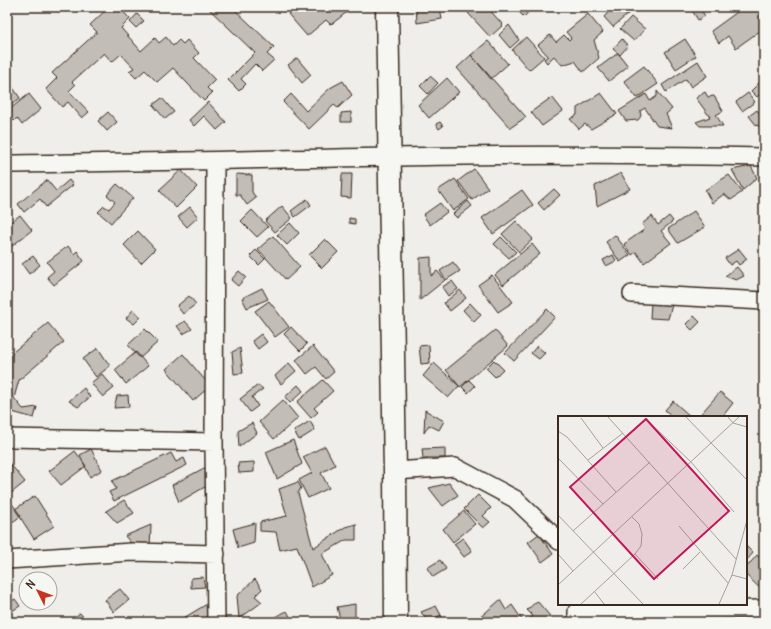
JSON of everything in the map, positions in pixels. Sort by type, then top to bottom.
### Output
[{"type":"street","points":[[387,7],[395,471],[396,622]]},
{"type":"street","points":[[7,164],[390,157],[696,155],[764,157]]},
{"type":"street","points":[[215,161],[214,442],[216,622]]},
{"type":"street","points":[[632,294],[764,301]]},
{"type":"street","points":[[7,438],[214,442]]},
{"type":"street","points":[[395,471],[455,467],[516,499],[558,540]]},
{"type":"street","points":[[7,560],[132,552],[216,554]]},
{"type":"street","points":[[577,612],[764,609]]},
{"type":"building","points":[[109,7],[119,7],[130,19],[121,28],[141,51],[155,38],[159,43],[166,37],[173,46],[179,40],[183,44],[187,40],[199,53],[194,58],[215,80],[207,88],[212,93],[204,101],[173,68],[157,82],[145,70],[136,78],[129,71],[134,68],[121,54],[112,62],[104,53],[72,82],[75,85],[69,91],[89,112],[82,118],[68,102],[62,107],[46,89],[57,78],[52,73],[97,32],[90,25]]},
{"type":"building","points":[[207,7],[232,7],[274,47],[267,54],[274,60],[262,71],[255,64],[241,79],[246,84],[239,91],[228,80],[255,53]]},
{"type":"building","points":[[296,7],[346,7],[347,12],[333,23],[330,24],[326,20],[307,36],[288,14]]},
{"type":"building","points":[[416,7],[440,7],[442,19],[417,23]]},
{"type":"building","points":[[475,7],[487,7],[503,25],[490,37],[468,13]]},
{"type":"building","points":[[514,7],[528,7],[526,8],[529,11],[524,17]]},
{"type":"building","points":[[613,7],[636,7],[613,27],[604,17]]},
{"type":"building","points":[[690,7],[699,7],[705,16],[698,20]]},
{"type":"building","points":[[744,7],[764,7],[764,28],[736,48],[728,36],[719,43],[711,31]]},
{"type":"building","points":[[137,14],[144,21],[136,28],[130,22]]},
{"type":"building","points":[[588,14],[603,32],[594,40],[599,58],[583,72],[575,61],[562,65],[554,56],[547,63],[544,59],[548,56],[538,45],[550,35],[556,42],[564,35],[569,40],[571,38],[566,32]]},
{"type":"building","points":[[631,17],[645,29],[634,41],[620,29]]},
{"type":"building","points":[[509,25],[519,40],[510,48],[499,35]]},
{"type":"building","points":[[526,37],[544,57],[529,70],[512,50]]},
{"type":"building","points":[[622,39],[628,46],[620,55],[613,49]]},
{"type":"building","points":[[685,39],[696,56],[676,69],[665,52]]},
{"type":"building","points":[[488,41],[508,64],[491,79],[471,55]]},
{"type":"building","points":[[618,53],[628,66],[609,81],[598,68]]},
{"type":"building","points":[[471,55],[526,117],[510,128],[457,68]]},
{"type":"building","points":[[297,58],[311,75],[302,83],[288,65]]},
{"type":"building","points":[[698,61],[707,76],[691,87],[686,79],[666,92],[662,85]]},
{"type":"building","points":[[644,66],[658,84],[637,98],[624,81]]},
{"type":"building","points":[[430,76],[438,83],[428,94],[420,86]]},
{"type":"building","points":[[447,78],[459,92],[429,118],[418,105]]},
{"type":"building","points":[[764,78],[764,90],[757,97],[751,91]]},
{"type":"building","points":[[7,79],[20,98],[10,106],[7,102]]},
{"type":"building","points":[[343,81],[352,95],[338,108],[334,105],[309,129],[283,102],[291,94],[306,111],[330,88]]},
{"type":"building","points":[[657,91],[672,109],[666,114],[672,128],[657,126],[645,108],[640,111],[641,116],[638,120],[626,121],[619,111],[646,94],[650,101],[657,96]]},
{"type":"building","points":[[705,92],[708,97],[714,96],[723,111],[716,115],[723,126],[700,126],[696,122],[710,117],[696,98]]},
{"type":"building","points":[[601,93],[617,114],[591,129],[585,124],[579,129],[570,119],[577,115],[577,108]]},
{"type":"building","points":[[748,93],[755,102],[742,111],[736,102]]},
{"type":"building","points":[[29,94],[41,109],[22,125],[17,118],[14,121],[8,115],[12,111],[10,109]]},
{"type":"building","points":[[552,97],[563,111],[542,126],[531,112]]},
{"type":"building","points":[[162,98],[174,112],[165,119],[153,105]]},
{"type":"building","points":[[208,102],[226,122],[217,130],[204,116],[194,126],[189,120]]},
{"type":"building","points":[[757,110],[764,120],[764,124],[757,126],[749,116]]},
{"type":"building","points":[[108,112],[117,122],[107,131],[98,121]]},
{"type":"building","points":[[351,112],[351,122],[341,122],[341,113]]},
{"type":"building","points":[[440,122],[443,126],[439,129],[436,124]]},
{"type":"building","points":[[751,166],[757,178],[743,190],[732,170]]},
{"type":"building","points":[[474,169],[488,188],[472,200],[458,181]]},
{"type":"building","points":[[181,170],[197,187],[176,208],[159,190]]},
{"type":"building","points":[[621,173],[630,189],[597,206],[595,186]]},
{"type":"building","points":[[236,174],[252,175],[252,192],[256,198],[247,205],[240,195],[236,195]]},
{"type":"building","points":[[342,174],[352,174],[351,198],[341,197]]},
{"type":"building","points":[[729,175],[742,192],[731,200],[724,194],[712,203],[705,190]]},
{"type":"building","points":[[455,179],[469,199],[453,211],[438,190]]},
{"type":"building","points":[[47,180],[56,191],[69,180],[73,185],[46,207],[40,199],[24,212],[18,204]]},
{"type":"building","points":[[117,184],[133,198],[111,223],[98,212],[104,206],[109,209],[115,202],[107,195]]},
{"type":"building","points":[[554,189],[560,195],[544,210],[538,203]]},
{"type":"building","points":[[522,190],[533,205],[493,234],[482,218]]},
{"type":"building","points":[[307,199],[311,205],[295,217],[291,211]]},
{"type":"building","points":[[468,201],[472,206],[457,218],[453,214]]},
{"type":"building","points":[[440,203],[447,212],[430,225],[423,215]]},
{"type":"building","points":[[282,206],[292,218],[275,232],[265,221]]},
{"type":"building","points":[[190,207],[198,217],[187,227],[178,217]]},
{"type":"building","points":[[252,210],[268,227],[257,237],[241,221]]},
{"type":"building","points":[[694,211],[705,227],[678,243],[668,229]]},
{"type":"building","points":[[20,215],[32,230],[7,250],[7,225]]},
{"type":"building","points":[[652,216],[658,225],[669,216],[673,221],[661,231],[671,243],[644,263],[636,252],[632,255],[624,244],[645,229],[642,224]]},
{"type":"building","points":[[349,218],[355,219],[355,224],[349,223]]},
{"type":"building","points":[[516,221],[533,239],[519,252],[502,234]]},
{"type":"building","points":[[290,223],[299,233],[287,245],[277,235]]},
{"type":"building","points":[[138,231],[155,249],[141,263],[124,245]]},
{"type":"building","points":[[615,235],[630,255],[620,262],[606,242]]},
{"type":"building","points":[[273,236],[300,267],[286,280],[258,249]]},
{"type":"building","points":[[501,237],[516,252],[509,258],[494,244]]},
{"type":"building","points":[[325,239],[338,252],[322,268],[309,255]]},
{"type":"building","points":[[532,244],[540,254],[503,285],[495,275]]},
{"type":"building","points":[[68,246],[74,254],[77,251],[84,261],[54,285],[47,277],[54,271],[47,262]]},
{"type":"building","points":[[739,249],[747,259],[739,265],[736,261],[730,265],[725,258]]},
{"type":"building","points":[[256,250],[265,259],[259,265],[250,256]]},
{"type":"building","points":[[613,255],[616,261],[606,266],[603,260]]},
{"type":"building","points":[[33,256],[40,265],[29,274],[22,264]]},
{"type":"building","points":[[431,257],[431,276],[437,271],[445,280],[420,300],[420,258]]},
{"type":"building","points":[[453,262],[460,271],[446,280],[440,271]]},
{"type":"building","points":[[737,267],[744,276],[736,280],[725,276]]},
{"type":"building","points":[[239,271],[246,277],[238,286],[231,280]]},
{"type":"building","points":[[492,275],[513,302],[498,312],[478,285]]},
{"type":"building","points":[[452,281],[458,289],[448,296],[442,287]]},
{"type":"building","points":[[262,288],[268,299],[247,308],[242,298]]},
{"type":"building","points":[[460,290],[466,298],[450,311],[444,303]]},
{"type":"building","points":[[189,296],[196,304],[183,314],[177,306]]},
{"type":"building","points":[[269,301],[289,327],[275,337],[255,311]]},
{"type":"building","points":[[651,302],[672,305],[668,319],[650,318]]},
{"type":"building","points":[[470,303],[481,315],[474,322],[463,310]]},
{"type":"building","points":[[547,309],[555,317],[514,361],[505,353]]},
{"type":"building","points":[[133,310],[141,317],[134,324],[126,318]]},
{"type":"building","points":[[694,316],[700,322],[692,330],[686,324]]},
{"type":"building","points":[[185,321],[192,329],[183,334],[177,326]]},
{"type":"building","points":[[48,323],[64,342],[19,380],[14,398],[23,409],[37,407],[34,418],[12,412],[7,414],[7,357]]},
{"type":"building","points":[[291,327],[307,344],[300,351],[284,334]]},
{"type":"building","points":[[145,329],[158,342],[140,358],[128,345]]},
{"type":"building","points":[[495,330],[508,346],[460,387],[446,370]]},
{"type":"building","points":[[261,334],[267,342],[258,349],[252,341]]},
{"type":"building","points":[[429,345],[430,363],[421,364],[419,346]]},
{"type":"building","points":[[313,346],[334,372],[326,379],[316,367],[307,374],[296,360]]},
{"type":"building","points":[[537,346],[545,353],[539,359],[531,353]]},
{"type":"building","points":[[98,348],[110,366],[96,377],[83,359]]},
{"type":"building","points":[[240,348],[243,373],[234,374],[232,352]]},
{"type":"building","points":[[136,352],[148,366],[126,384],[115,370]]},
{"type":"building","points":[[183,354],[210,386],[193,401],[166,369]]},
{"type":"building","points":[[494,360],[503,369],[495,377],[486,368]]},
{"type":"building","points":[[289,363],[296,371],[281,384],[275,376]]},
{"type":"building","points":[[434,363],[459,386],[448,398],[423,376]]},
{"type":"building","points":[[102,374],[114,388],[103,397],[91,383]]},
{"type":"building","points":[[323,380],[333,391],[314,408],[318,412],[311,418],[297,402]]},
{"type":"building","points":[[469,380],[475,386],[468,393],[462,387]]},
{"type":"building","points":[[258,385],[263,389],[252,397],[258,406],[250,412],[240,399]]},
{"type":"building","points":[[298,385],[303,391],[290,403],[285,397]]},
{"type":"building","points":[[84,388],[90,397],[78,407],[69,401]]},
{"type":"building","points":[[720,392],[733,403],[723,416],[699,416]]},
{"type":"building","points":[[128,395],[129,407],[114,408],[117,396]]},
{"type":"building","points":[[283,400],[298,418],[274,439],[259,422]]},
{"type":"building","points":[[673,401],[690,416],[672,416],[665,410]]},
{"type":"building","points":[[425,410],[444,421],[439,430],[429,425],[424,433]]},
{"type":"building","points":[[310,421],[315,430],[299,440],[294,431]]},
{"type":"building","points":[[252,423],[257,433],[239,447],[238,431]]},
{"type":"building","points":[[293,440],[302,464],[277,479],[266,452]]},
{"type":"building","points":[[325,446],[335,465],[321,473],[329,488],[308,498],[299,480],[312,473],[303,457]]},
{"type":"building","points":[[445,448],[445,458],[423,458],[422,449]]},
{"type":"building","points":[[91,449],[102,470],[90,477],[80,455]]},
{"type":"building","points":[[75,451],[86,466],[61,485],[49,471]]},
{"type":"building","points":[[171,453],[176,462],[184,458],[187,465],[114,501],[109,492],[116,489],[112,481]]},
{"type":"building","points":[[7,460],[25,482],[9,495],[7,493]]},
{"type":"building","points":[[254,462],[254,472],[239,473],[238,463]]},
{"type":"building","points":[[206,467],[210,484],[179,502],[172,485]]},
{"type":"building","points":[[298,482],[301,488],[298,493],[313,548],[345,527],[356,524],[356,540],[346,540],[322,554],[332,575],[312,587],[297,546],[280,550],[276,532],[260,531],[260,522],[287,516],[279,489]]},
{"type":"building","points":[[449,483],[458,495],[443,506],[429,488]]},
{"type":"building","points":[[478,495],[491,508],[483,516],[490,522],[483,528],[464,509]]},
{"type":"building","points":[[35,496],[54,526],[34,539],[15,509]]},
{"type":"building","points":[[7,497],[21,516],[7,526]]},
{"type":"building","points":[[124,500],[134,513],[117,523],[106,511]]},
{"type":"building","points":[[464,511],[475,524],[453,542],[443,529]]},
{"type":"building","points":[[255,523],[254,543],[238,548],[233,529]]},
{"type":"building","points":[[151,525],[150,548],[136,549],[125,536]]},
{"type":"building","points":[[539,534],[553,554],[542,562],[528,542]]},
{"type":"building","points":[[463,538],[472,551],[464,557],[454,544]]},
{"type":"building","points":[[747,547],[753,553],[747,560]]},
{"type":"building","points":[[757,555],[764,562],[764,592],[747,576],[747,567]]},
{"type":"building","points":[[440,560],[446,569],[433,577],[427,568]]},
{"type":"building","points":[[203,577],[205,587],[191,588],[191,578]]},
{"type":"building","points":[[255,579],[262,589],[255,596],[262,602],[239,619],[237,596]]},
{"type":"building","points":[[120,589],[129,600],[114,612],[105,600]]},
{"type":"building","points":[[15,599],[18,603],[18,607],[7,614],[7,604]]},
{"type":"building","points":[[500,600],[506,610],[512,605],[523,621],[480,622],[478,619]]},
{"type":"building","points":[[537,601],[555,622],[526,622],[533,616],[527,610]]},
{"type":"building","points":[[207,604],[209,622],[177,622]]},
{"type":"building","points":[[355,604],[355,621],[334,622],[340,619],[337,607]]},
{"type":"building","points":[[436,606],[441,615],[428,622],[421,612]]},
{"type":"building","points":[[287,611],[293,622],[267,621]]},
{"type":"building","points":[[80,613],[87,622],[68,622]]},
{"type":"building","points":[[441,615],[444,622],[428,622]]},
{"type":"building","points":[[657,615],[665,622],[651,622]]}]
